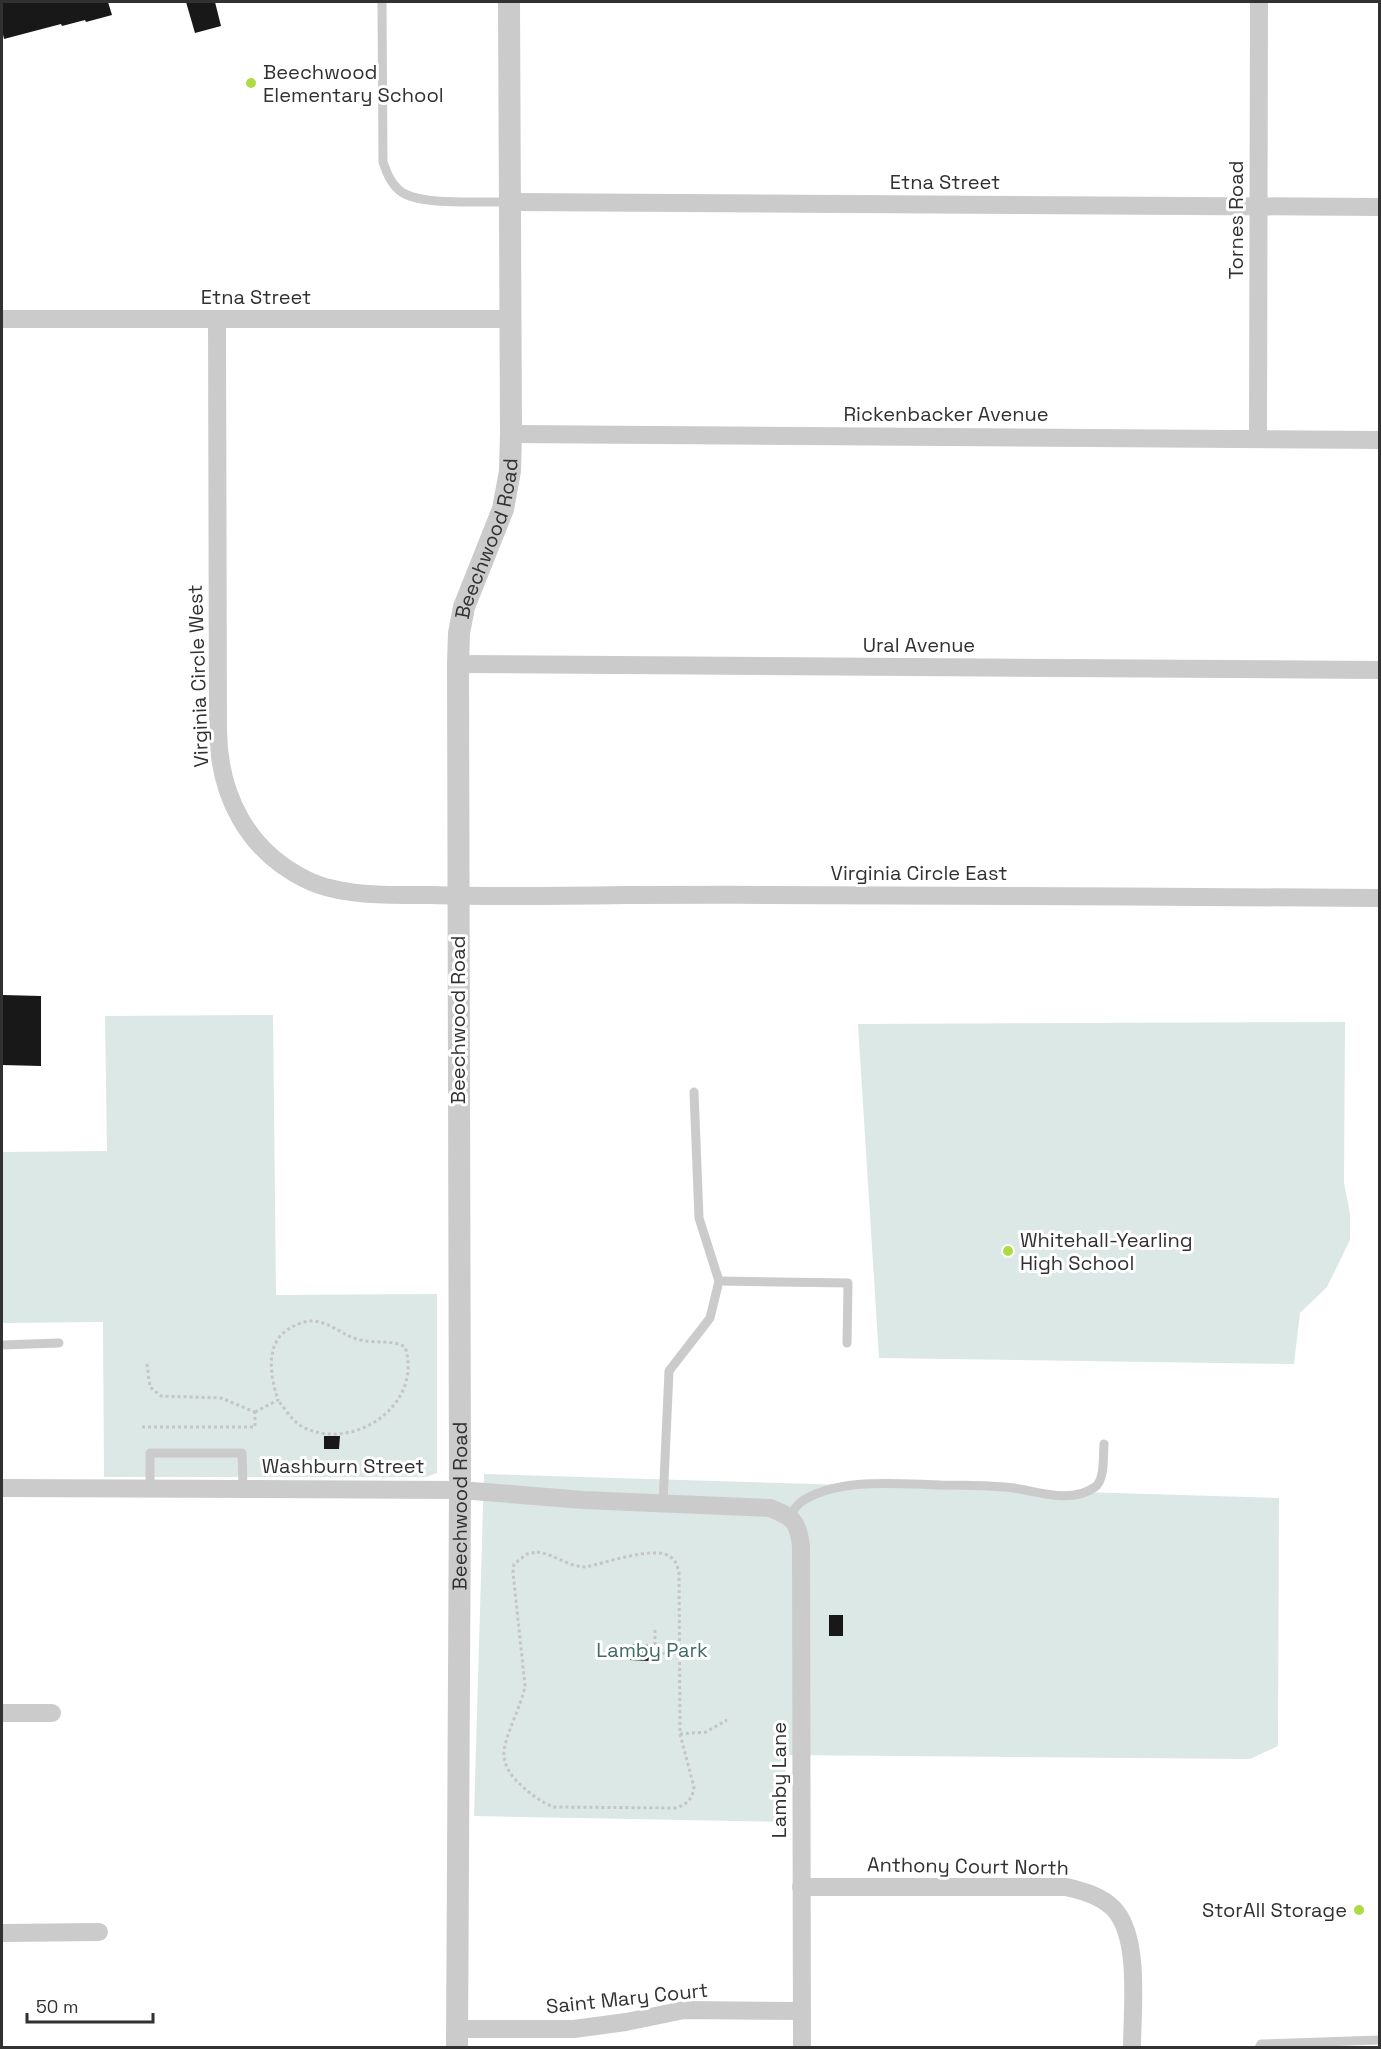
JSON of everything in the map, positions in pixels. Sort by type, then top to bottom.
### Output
[{"type":"street","name":"Beechwood Road","points":[[457,2038],[460,1490],[458,664],[459,633],[464,607],[503,509],[510,471],[509,2]]},
{"type":"street","name":"Tornes Road","points":[[1258,438],[1259,2]]},
{"type":"street","name":"Etna Street","points":[[510,202],[1380,207]]},
{"type":"street","name":"Etna Street","points":[[2,319],[510,319]]},
{"type":"street","name":"Virginia Circle West","points":[[217,320],[218,750],[225,784],[233,804],[250,835],[288,868],[308,881],[358,892],[458,896]]},
{"type":"street","name":"Rickenbacker Avenue","points":[[511,434],[1380,440]]},
{"type":"street","name":"Ural Avenue","points":[[458,664],[1380,670]]},
{"type":"street","name":"Virginia Circle East","points":[[458,896],[1380,898]]},
{"type":"street","name":"Washburn Street","points":[[2,1488],[460,1490],[584,1500],[770,1508],[790,1516]]},
{"type":"street","name":"Lamby Lane","points":[[790,1516],[799,1530],[801,1546],[802,2048]]},
{"type":"street","points":[[2,1713],[52,1713]]},
{"type":"street","name":"Anthony Court North","points":[[801,1887],[1066,1887],[1099,1898],[1113,1908],[1129,1938],[1132,1956],[1132,2048]]},
{"type":"street","points":[[2,1933],[99,1932]]},
{"type":"street","name":"Saint Mary Court","points":[[457,2038],[574,2029],[626,2022],[684,2010],[802,2011]]},
{"type":"lane","points":[[382,2],[383,162],[390,180],[402,192],[423,200],[510,202]]},
{"type":"lane","points":[[663,1503],[669,1371],[710,1318],[718,1281],[699,1218],[694,1092]]},
{"type":"lane","points":[[718,1281],[848,1283],[847,1343]]},
{"type":"lane","points":[[2,1345],[58,1343]]},
{"type":"lane","points":[[790,1516],[800,1503],[817,1494],[857,1485],[962,1485],[1079,1495],[1095,1488],[1100,1482],[1104,1444]]},
{"type":"lane","points":[[150,1487],[150,1453],[242,1453],[243,1488]]},
{"type":"lane","points":[[1259,2048],[1261,2044],[1350,2044],[1380,2040]]},
{"type":"path","points":[[317,1321],[362,1341],[397,1342],[405,1347],[409,1358],[408,1374],[399,1395],[383,1417],[365,1427],[350,1433],[316,1432],[300,1426],[278,1400],[273,1383],[271,1355],[275,1342],[285,1331],[301,1323],[317,1321]]},
{"type":"path","points":[[147,1364],[150,1387],[161,1396],[221,1398],[255,1412],[278,1400]]},
{"type":"path","points":[[142,1427],[255,1427],[255,1412]]},
{"type":"path","points":[[537,1552],[548,1554],[576,1567],[586,1568],[650,1553],[668,1555],[674,1560],[679,1572],[680,1734],[694,1787],[687,1804],[676,1808],[554,1807],[545,1804],[514,1779],[503,1756],[525,1686],[514,1564],[527,1554],[537,1552]]},
{"type":"path","points":[[655,1630],[655,1653],[709,1654]]},
{"type":"path","points":[[680,1734],[706,1732],[727,1720]]},
{"type":"green space","points":[[273,1015],[276,1295],[437,1294],[437,1473],[426,1477],[104,1477],[103,1322],[2,1323],[2,1152],[107,1151],[105,1016]]},
{"type":"green space","points":[[1345,1022],[1344,1183],[1350,1213],[1350,1240],[1327,1287],[1300,1313],[1294,1364],[879,1358],[858,1024]]},
{"type":"green space","name":"Lamby Park","points":[[484,1474],[1279,1498],[1278,1746],[1250,1759],[786,1755],[784,1822],[474,1816]]},
{"type":"building","points":[[2,2],[108,2],[112,15],[86,22],[85,20],[62,26],[61,24],[4,39]]},
{"type":"building","points":[[186,2],[215,2],[221,26],[195,33]]},
{"type":"building","points":[[3,995],[41,996],[41,1066],[2,1065]]},
{"type":"building","points":[[324,1436],[340,1436],[339,1449],[324,1449]]},
{"type":"building","points":[[829,1615],[843,1615],[843,1636],[829,1636]]},
{"type":"building","points":[[630,1644],[650,1645],[649,1661],[630,1660]]},
{"type":"place","name":"Beechwood Elementary School","points":[[251,83]]},
{"type":"place","name":"Whitehall-Yearling High School","points":[[1008,1251]]},
{"type":"place","name":"StorAll Storage","points":[[1359,1910]]}]
